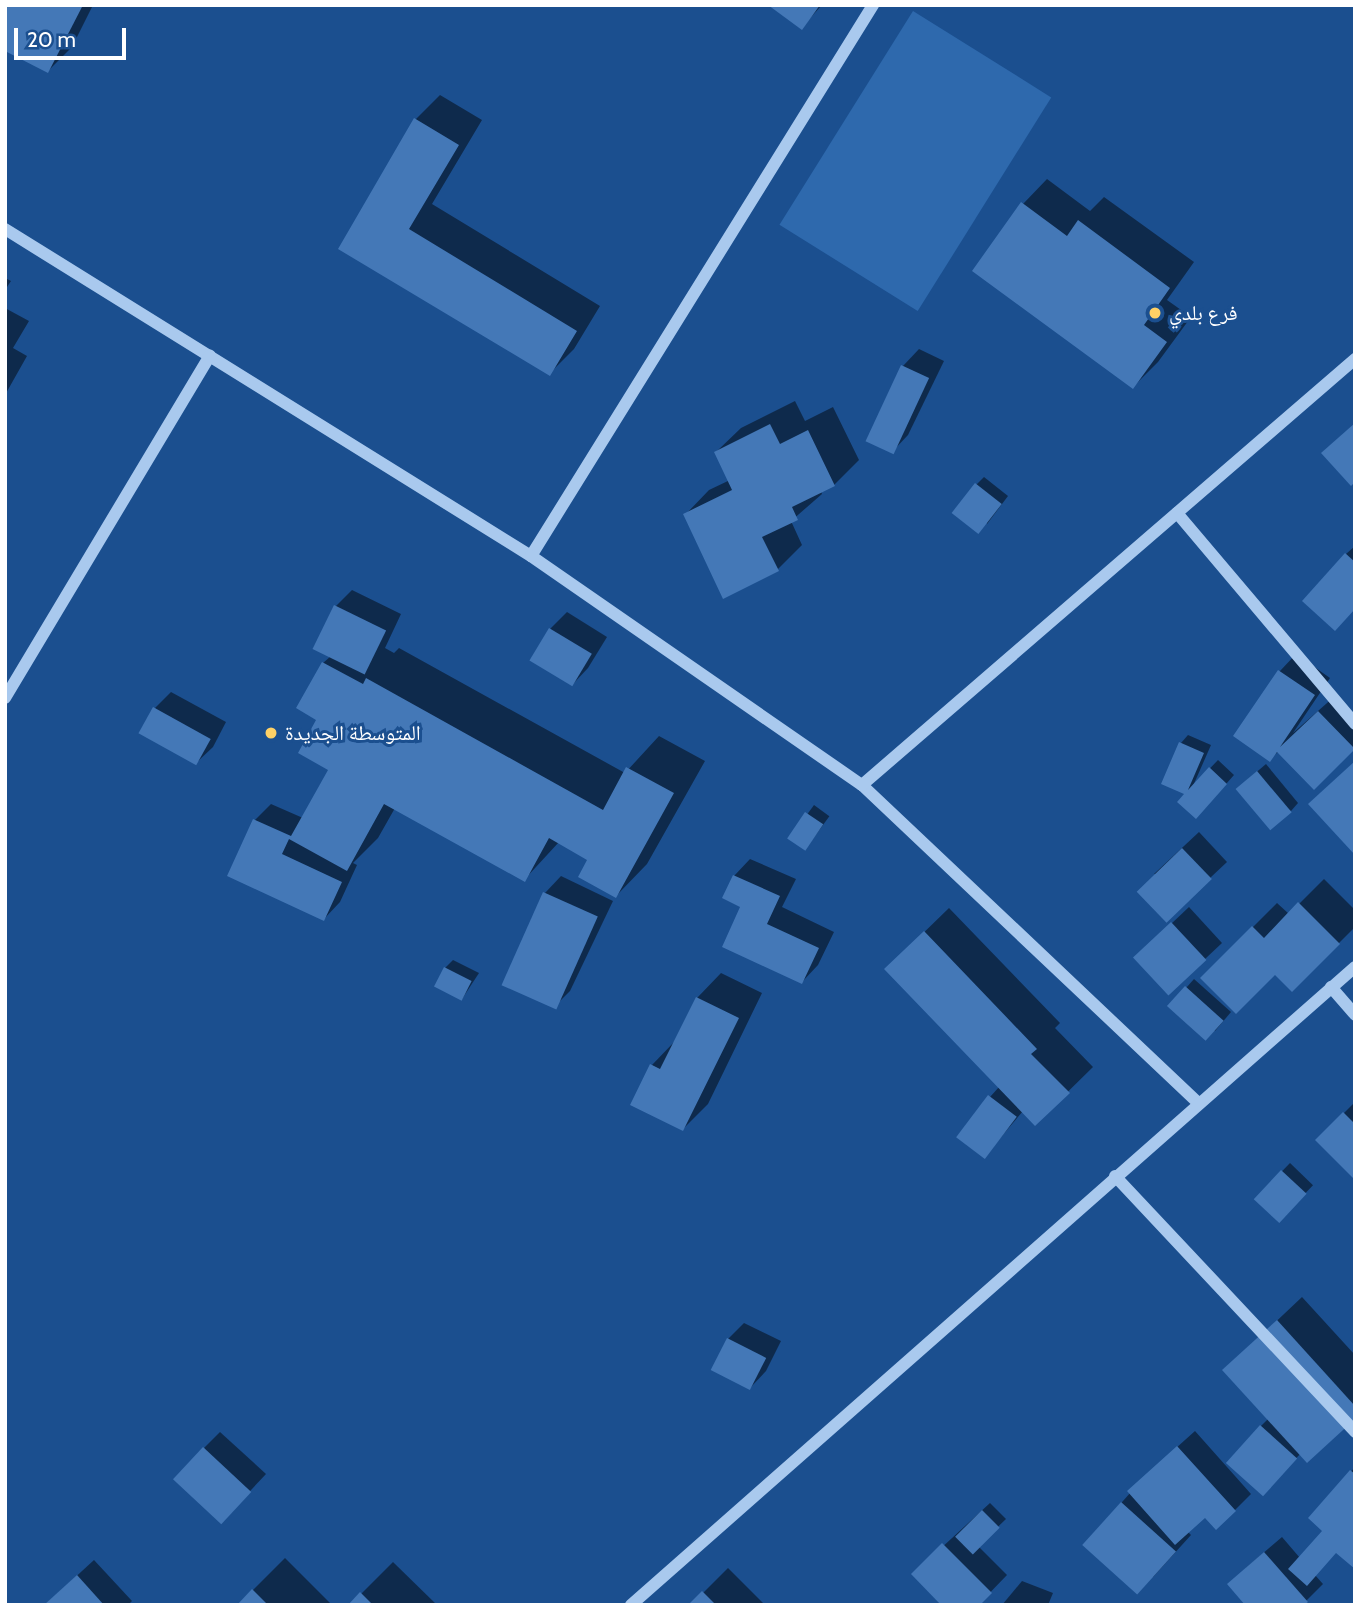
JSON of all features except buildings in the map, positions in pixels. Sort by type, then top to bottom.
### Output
[{"type":"street","points":[[531,556],[873,5]]},
{"type":"street","points":[[5,229],[531,556],[862,785],[1198,1103]]},
{"type":"street","points":[[5,698],[210,356]]},
{"type":"street","points":[[862,785],[1355,359]]},
{"type":"street","points":[[1177,513],[1355,724]]},
{"type":"street","points":[[631,1605],[1355,967]]},
{"type":"street","points":[[1331,987],[1355,1015]]},
{"type":"street","points":[[1115,1176],[1355,1432]]},
{"type":"shaded area","points":[[913,11],[1051,97],[918,311],[779,225]]},
{"type":"place","name":"فرع بلدي","points":[[1155,313]]},
{"type":"place","name":"المتوسطة الجديدة","points":[[271,733]]}]
